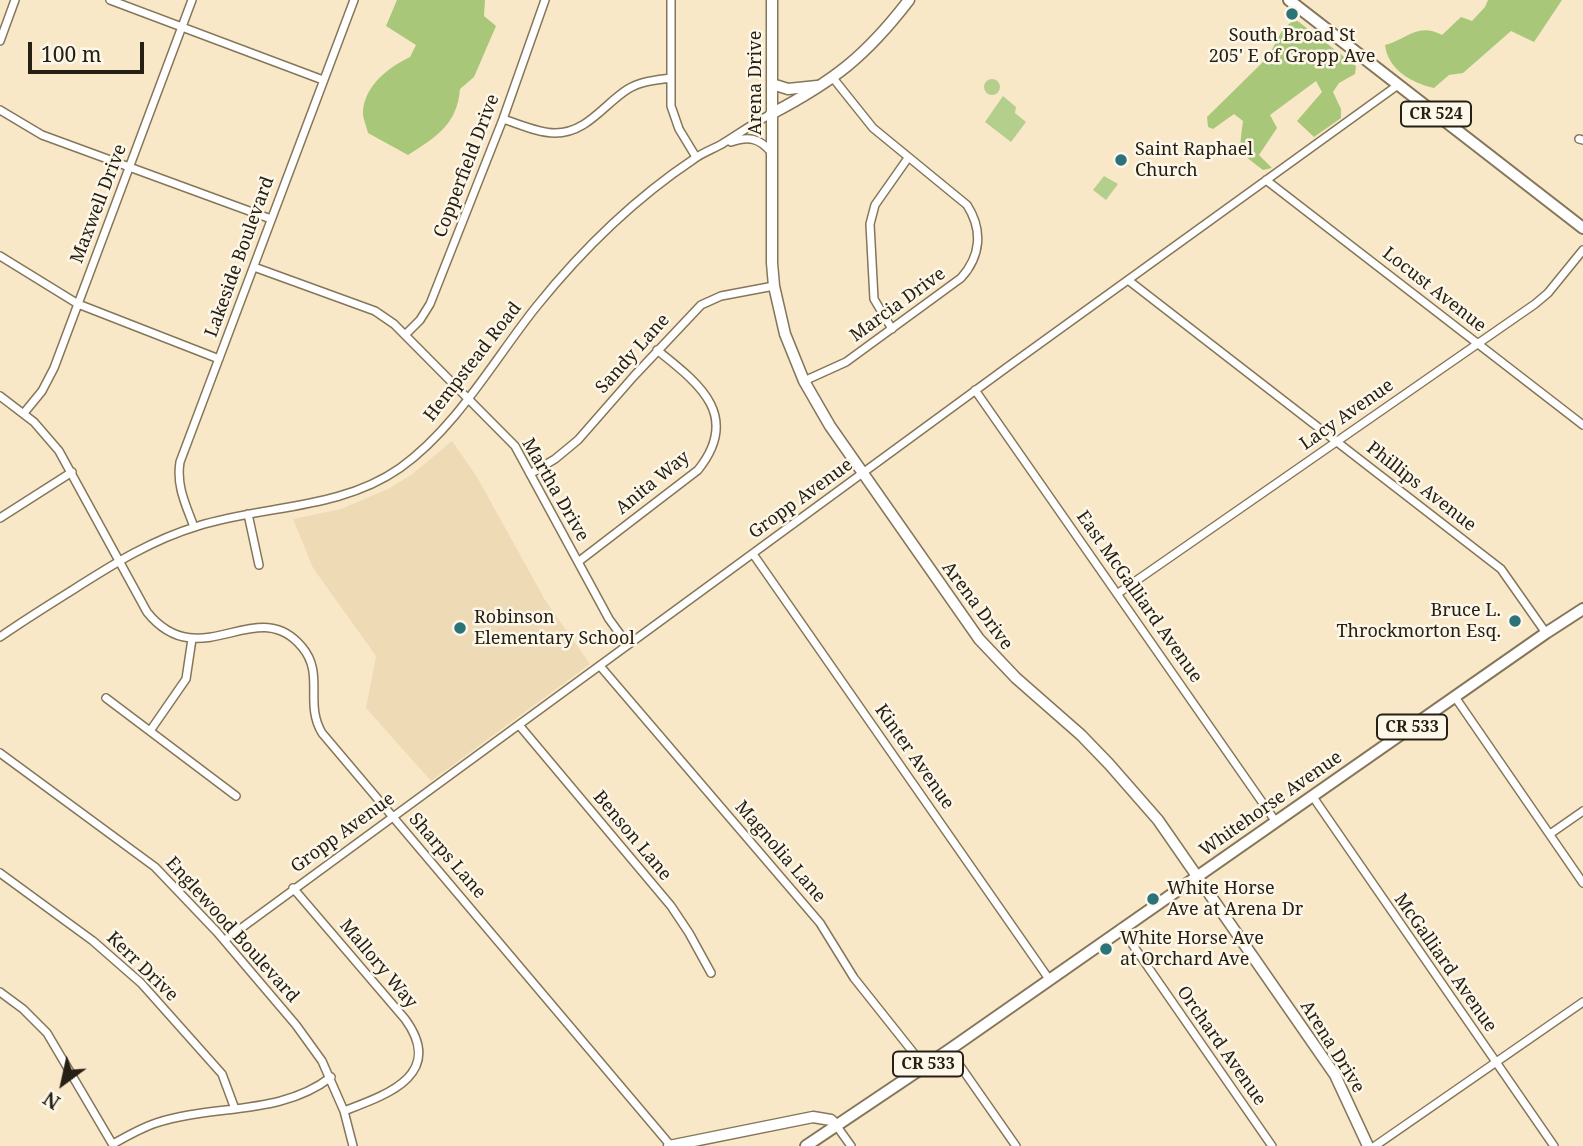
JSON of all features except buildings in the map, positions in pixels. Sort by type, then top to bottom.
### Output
[{"type":"main road","name":"Arena Drive","points":[[772,0],[774,286],[785,334],[804,381],[830,426],[979,639],[1016,678],[1081,735],[1158,820],[1335,1075],[1368,1146]]},
{"type":"main road","name":"Hempstead Road","points":[[771,114],[833,78],[876,41],[909,0]]},
{"type":"main road","name":"CR 524","points":[[1289,0],[1583,228]]},
{"type":"main road","points":[[772,83],[788,89],[821,86]]},
{"type":"main road","name":"Whitehorse Avenue","points":[[806,1146],[949,1050],[1583,609]]},
{"type":"main road","points":[[670,1146],[813,1117],[831,1120],[836,1125]]},
{"type":"street","points":[[0,41],[15,0]]},
{"type":"street","points":[[110,0],[323,80]]},
{"type":"street","name":"Maxwell Drive","points":[[24,413],[49,379],[192,0]]},
{"type":"street","name":"Lakeside Boulevard","points":[[194,527],[181,492],[179,470],[354,0]]},
{"type":"street","name":"Copperfield Drive","points":[[405,335],[420,320],[430,304],[503,119],[545,0]]},
{"type":"street","points":[[671,0],[674,119],[696,157]]},
{"type":"street","points":[[503,119],[544,132],[565,132],[583,125],[629,88],[648,81],[671,78]]},
{"type":"street","name":"Marcia Drive","points":[[804,381],[846,362],[961,278],[973,261],[978,241],[976,222],[967,205],[873,128],[833,78]]},
{"type":"street","name":"Gropp Avenue","points":[[225,940],[975,390],[1398,85]]},
{"type":"street","points":[[0,110],[43,135],[271,219]]},
{"type":"street","name":"Hempstead Road","points":[[0,637],[146,546],[194,527],[350,494],[382,479],[412,459],[468,398],[535,308],[580,256],[636,203],[696,157],[771,114]]},
{"type":"street","points":[[720,145],[749,138],[763,143],[771,152]]},
{"type":"street","points":[[892,329],[874,299],[870,223],[876,205],[908,158]]},
{"type":"street","name":"Locust Avenue","points":[[1266,180],[1583,425]]},
{"type":"street","name":"Lacy Avenue","points":[[1117,594],[1548,293],[1583,250]]},
{"type":"street","points":[[0,256],[78,304],[219,359]]},
{"type":"street","name":"Martha Drive","points":[[254,267],[384,316],[468,398],[515,446],[609,619],[628,645]]},
{"type":"street","name":"Phillips Avenue","points":[[1128,279],[1501,569],[1546,633]]},
{"type":"street","name":"Sandy Lane","points":[[530,474],[555,460],[578,440],[693,311],[710,300],[774,286]]},
{"type":"street","name":"Anita Way","points":[[578,562],[698,470],[714,441],[715,419],[707,396],[696,382],[657,350]]},
{"type":"street","name":"East McGalliard Avenue","points":[[975,390],[1276,822]]},
{"type":"street","points":[[0,396],[24,413],[46,435],[72,472],[147,612],[172,633],[192,639],[186,679],[150,731]]},
{"type":"street","points":[[0,518],[72,472]]},
{"type":"street","points":[[247,514],[259,565]]},
{"type":"street","name":"Kinter Avenue","points":[[753,554],[1049,979]]},
{"type":"street","name":"Sharps Lane","points":[[192,639],[208,639],[258,626],[278,630],[295,640],[312,664],[315,686],[312,706],[317,725],[670,1146]]},
{"type":"street","name":"Magnolia Lane","points":[[600,666],[820,923],[854,978],[924,1066]]},
{"type":"street","points":[[1455,697],[1583,883]]},
{"type":"street","points":[[106,698],[236,796]]},
{"type":"street","name":"Benson Lane","points":[[519,725],[671,906],[711,974]]},
{"type":"street","name":"Englewood Boulevard","points":[[0,753],[155,867],[225,940],[311,1043],[331,1077],[353,1146]]},
{"type":"street","name":"McGalliard Avenue","points":[[1313,797],[1553,1146]]},
{"type":"street","points":[[1550,834],[1583,811]]},
{"type":"street","name":"Kerr Drive","points":[[0,873],[93,942],[141,983],[222,1074],[235,1109]]},
{"type":"street","name":"Mallory Way","points":[[293,888],[405,1019],[416,1038],[418,1048],[415,1066],[403,1084],[392,1092],[344,1111]]},
{"type":"street","name":"Orchard Avenue","points":[[1121,928],[1272,1146]]},
{"type":"street","points":[[0,992],[36,1021],[51,1039],[113,1145],[156,1123],[286,1100],[315,1088],[331,1077]]},
{"type":"street","points":[[1375,1146],[1583,1002]]},
{"type":"street","points":[[949,1050],[1016,1146]]},
{"type":"street","points":[[836,1125],[850,1146]]},
{"type":"shaded area","name":"Robinson Elementary School","points":[[452,441],[477,477],[545,600],[590,664],[431,781],[366,708],[376,656],[313,568],[293,519],[341,509],[390,488],[411,475]]},
{"type":"green space","points":[[397,0],[485,0],[484,16],[496,26],[474,77],[460,89],[450,121],[436,136],[408,155],[368,133],[363,113],[373,85],[386,72],[410,57],[416,45],[386,26]]},
{"type":"green space","points":[[1488,0],[1562,0],[1534,42],[1511,31],[1463,73],[1449,75],[1434,88],[1410,79],[1391,62],[1385,45],[1419,31],[1433,31],[1442,35],[1461,17],[1472,21]]},
{"type":"green space","points":[[1295,19],[1356,66],[1355,74],[1339,83],[1333,92],[1341,109],[1341,118],[1314,137],[1297,121],[1322,92],[1316,81],[1270,115],[1277,128],[1259,155],[1272,168],[1263,170],[1242,150],[1243,121],[1234,114],[1213,129],[1208,127],[1207,117],[1268,57],[1283,29]]},
{"type":"green space","points":[[992,79],[998,81],[998,93],[992,95],[986,93],[984,87],[986,81]]},
{"type":"green space","points":[[1003,96],[1016,107],[1015,113],[1026,122],[1011,142],[985,122]]},
{"type":"green space","points":[[1104,176],[1118,184],[1106,200],[1093,190]]},
{"type":"place","name":"South Broad St 205' E of Gropp Ave","points":[[1292,14]]},
{"type":"place","name":"Saint Raphael Church","points":[[1121,160]]},
{"type":"place","name":"Bruce L. Throckmorton Esq.","points":[[1515,621]]},
{"type":"place","name":"Robinson Elementary School","points":[[460,628]]},
{"type":"place","name":"White Horse Ave at Arena Dr","points":[[1153,899]]},
{"type":"place","name":"White Horse Ave at Orchard Ave","points":[[1106,949]]}]
